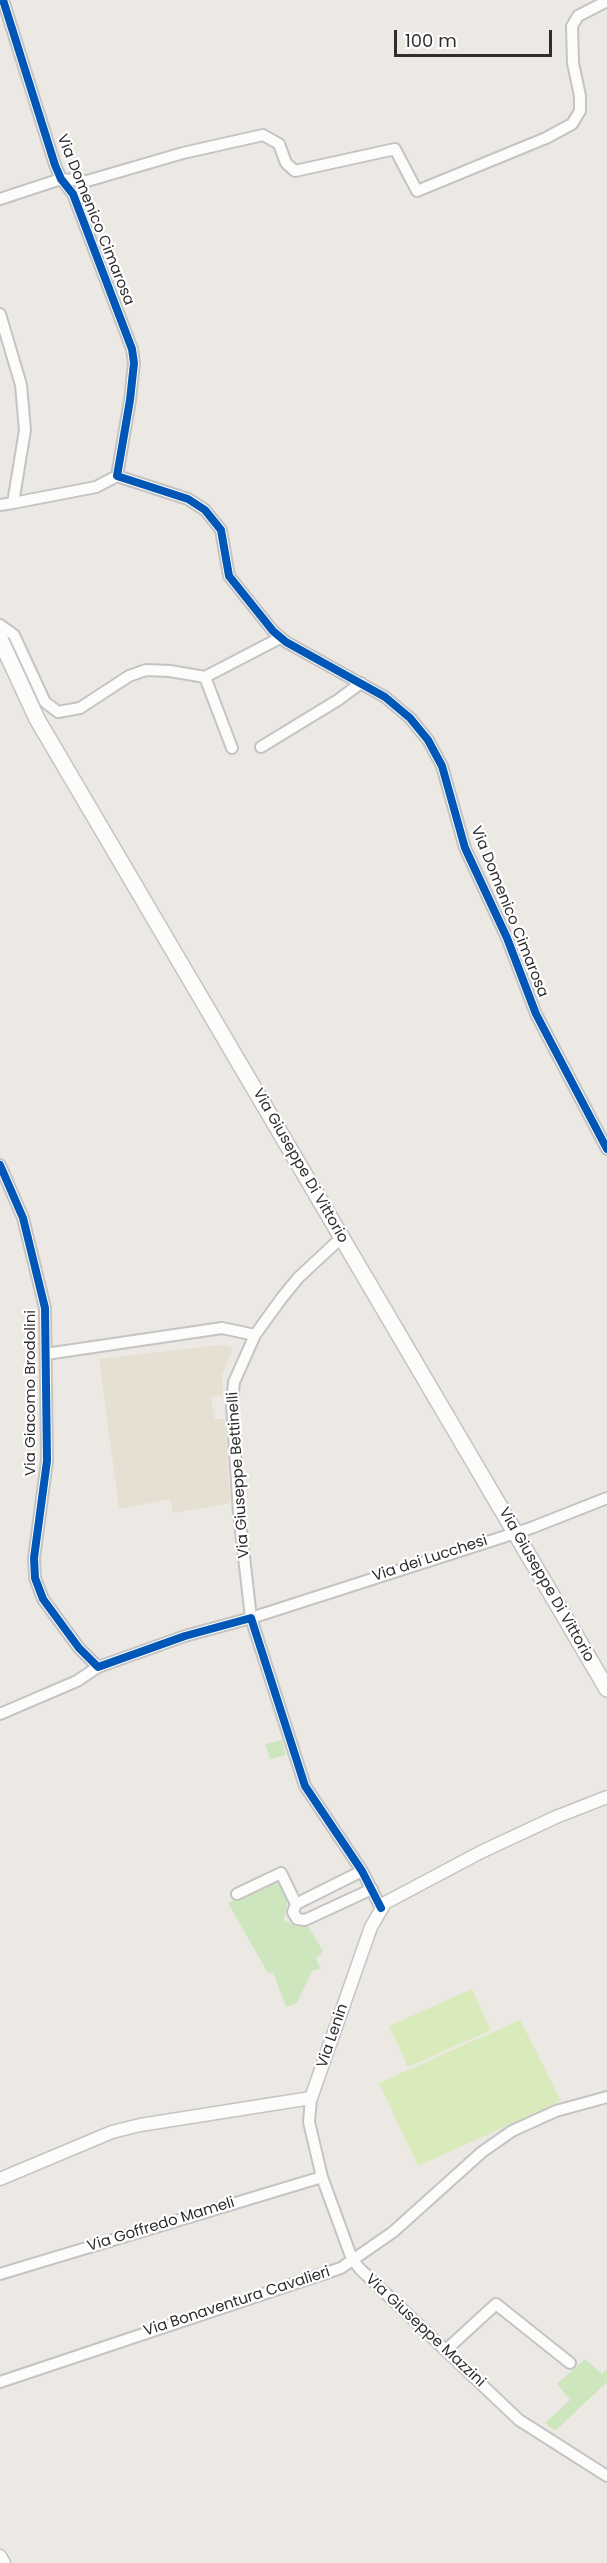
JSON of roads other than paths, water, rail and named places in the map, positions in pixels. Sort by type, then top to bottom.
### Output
[{"type":"main road","name":"Via Giuseppe Di Vittorio","points":[[0,639],[37,719],[607,1689]]},
{"type":"street","name":"Via Domenico Cimarosa","points":[[3,0],[61,179],[73,194],[132,349],[134,363],[130,400],[117,476],[188,499],[212,516],[221,530],[229,576],[280,638],[396,705],[434,748],[452,795],[465,848],[507,938],[536,1014],[607,1149]]},
{"type":"street","points":[[0,199],[61,179],[87,181],[183,153],[263,135],[279,144],[286,163],[296,171],[395,149],[417,191],[546,138],[572,124],[580,111],[580,96],[573,63],[572,26],[578,16],[607,1]]},
{"type":"street","points":[[0,314],[21,385],[25,410],[23,447],[13,502]]},
{"type":"street","points":[[0,505],[96,488],[117,476]]},
{"type":"street","points":[[0,625],[14,635],[45,702],[58,712],[80,708],[129,676],[146,670],[170,670],[205,677],[280,638]]},
{"type":"street","points":[[205,677],[232,748]]},
{"type":"street","points":[[261,747],[338,700],[361,683]]},
{"type":"street","name":"Via Giacomo Brodolini","points":[[0,1165],[18,1205],[38,1272],[45,1308],[47,1461],[35,1544],[35,1578],[50,1611],[79,1648],[98,1667]]},
{"type":"street","name":"Via Giuseppe Bettinelli","points":[[251,1618],[239,1513],[232,1404],[234,1382],[255,1335],[298,1278],[342,1238]]},
{"type":"street","points":[[46,1354],[222,1328],[255,1335]]},
{"type":"street","name":"Via dei Lucchesi","points":[[251,1618],[531,1528],[607,1498]]},
{"type":"street","points":[[0,1714],[77,1681],[98,1667],[185,1636],[251,1618],[305,1786],[314,1803],[362,1871],[381,1908],[400,1894],[481,1852],[556,1817],[607,1797]]},
{"type":"street","points":[[362,1871],[296,1904],[293,1912],[297,1919],[305,1920],[372,1889]]},
{"type":"street","points":[[237,1893],[281,1873],[296,1904]]},
{"type":"street","name":"Via Lenin","points":[[312,2098],[371,1927],[381,1908]]},
{"type":"street","name":"Via Bonaventura Cavalieri","points":[[0,2382],[341,2268],[393,2232],[482,2152],[512,2131],[556,2111],[607,2097]]},
{"type":"street","points":[[0,2179],[112,2132],[140,2125],[312,2098]]},
{"type":"street","name":"Via Giuseppe Mazzini","points":[[312,2098],[309,2122],[322,2177],[352,2259],[369,2280],[447,2349],[519,2420],[607,2476]]},
{"type":"street","name":"Via Goffredo Mameli","points":[[0,2274],[322,2177]]},
{"type":"street","points":[[447,2349],[496,2304],[570,2363]]},
{"type":"street","points":[[0,2556],[4,2563]]}]
